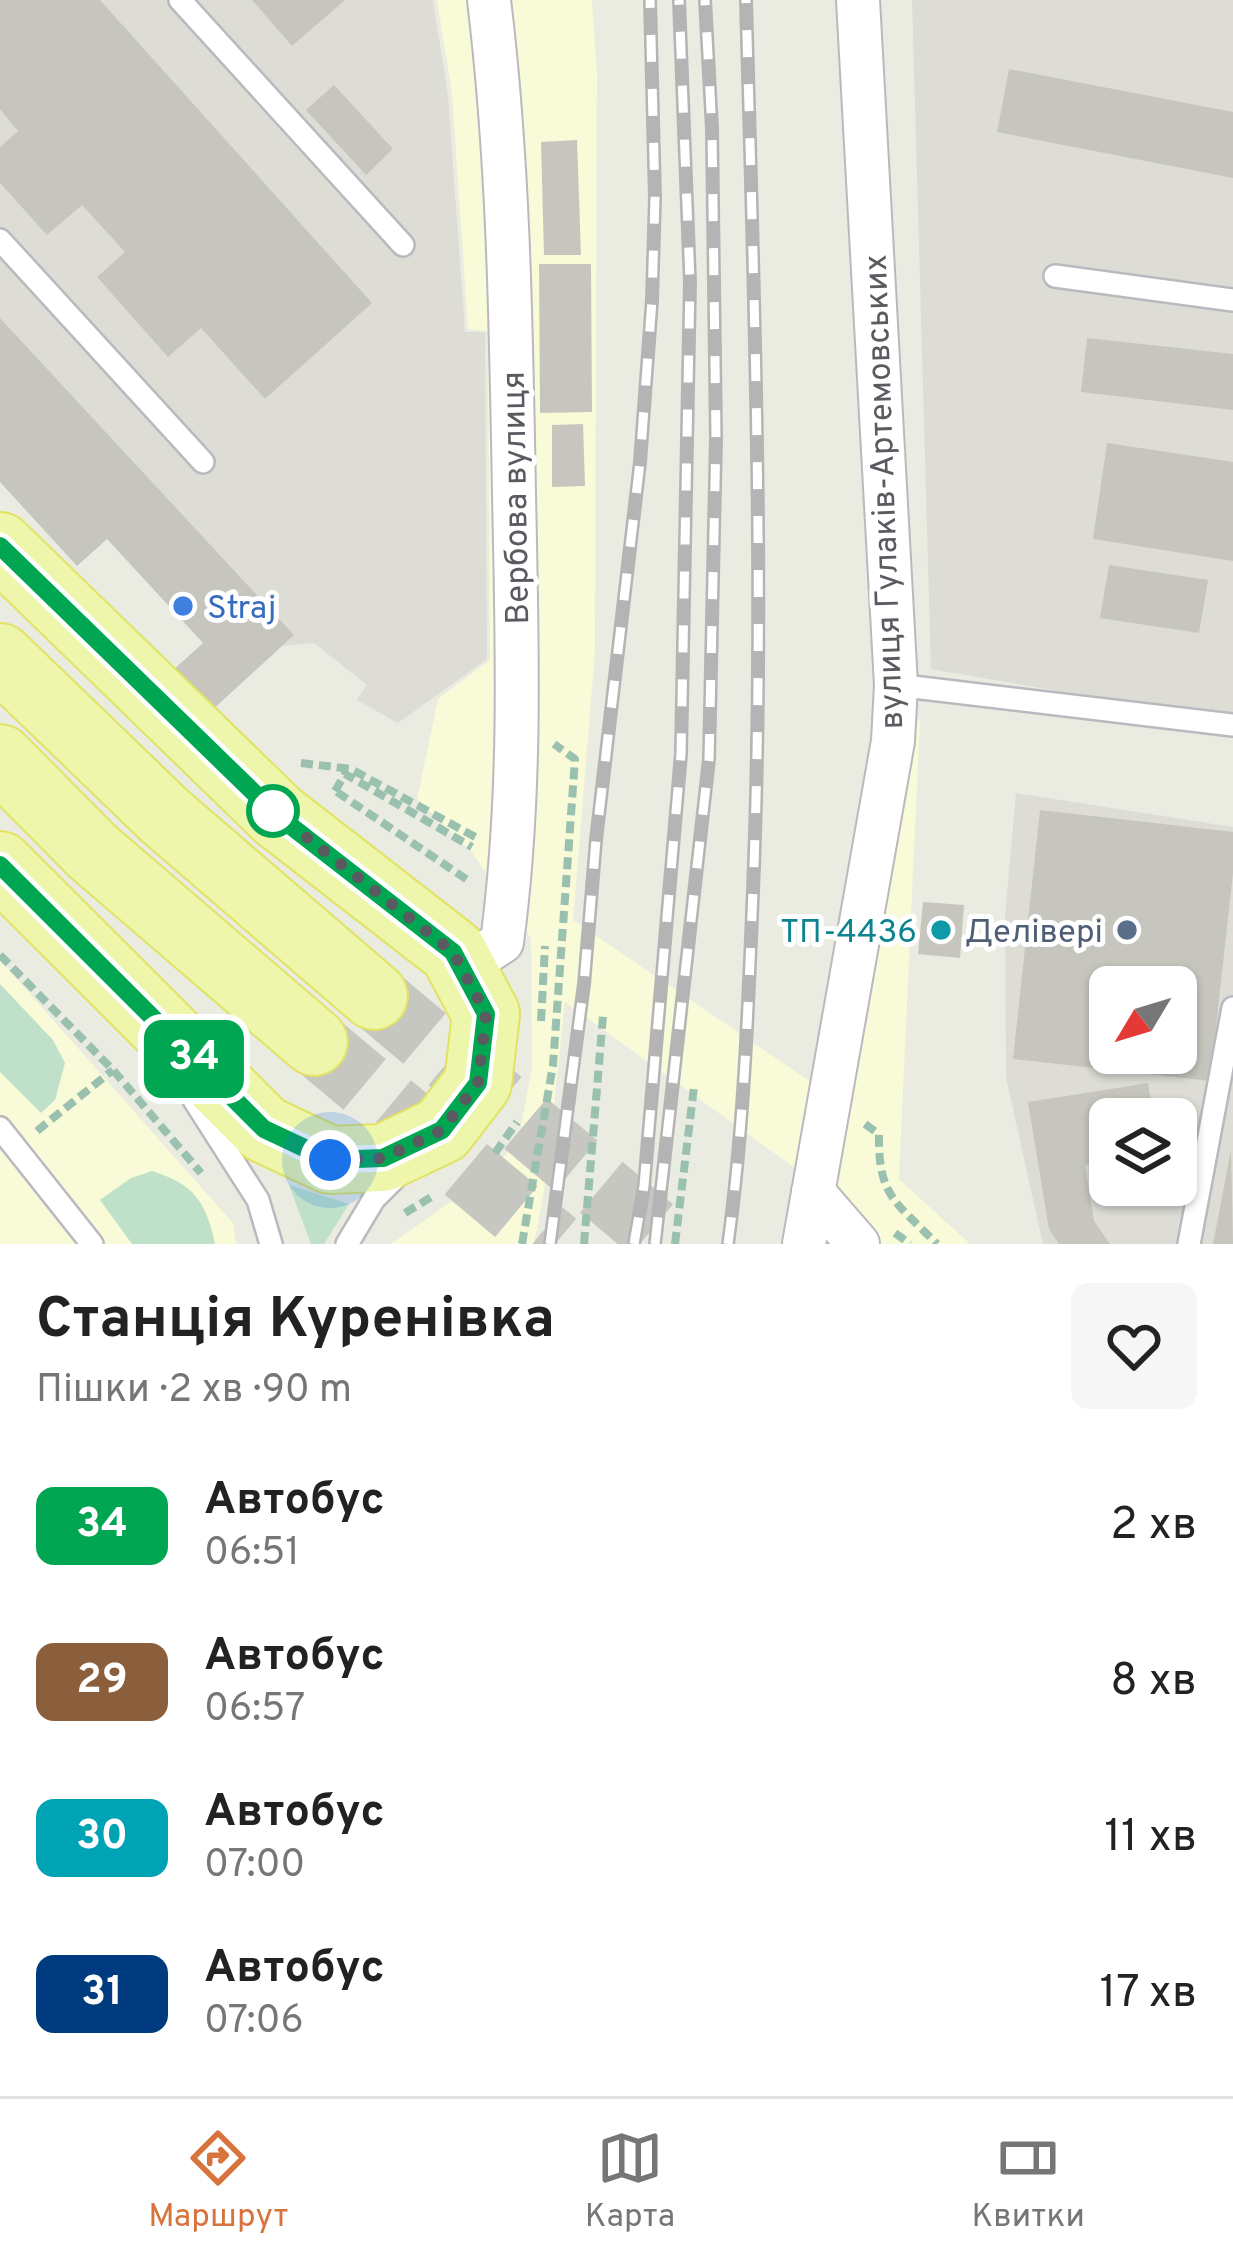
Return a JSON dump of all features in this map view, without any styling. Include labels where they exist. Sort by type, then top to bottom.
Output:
[{"type":"main road","points":[[0,546],[278,816],[453,952],[486,1014],[478,1083],[442,1130],[383,1158],[330,1160],[264,1129],[12,877]]},
{"type":"main road","points":[[0,657],[166,818],[374,996]]},
{"type":"main road","points":[[0,758],[92,850],[314,1042]]},
{"type":"street","name":"Вербова вулиця","points":[[453,952],[479,957],[502,942],[519,750],[510,268],[501,97],[489,0]]},
{"type":"street","name":"вулиця Гулаків-Артемовських","points":[[804,1244],[893,741],[896,685],[858,0]]},
{"type":"street","points":[[813,1192],[857,1244]]},
{"type":"lane","points":[[180,0],[403,245]]},
{"type":"lane","points":[[0,241],[203,462]]},
{"type":"lane","points":[[1055,276],[1233,300]]},
{"type":"lane","points":[[896,685],[1233,725]]},
{"type":"lane","points":[[12,877],[160,1057]]},
{"type":"lane","points":[[1189,1244],[1233,1008]]},
{"type":"lane","points":[[175,1076],[205,1113],[258,1200],[271,1244]]},
{"type":"lane","points":[[0,1128],[92,1244]]},
{"type":"lane","points":[[347,1244],[374,1199],[442,1130]]},
{"type":"path","points":[[522,1244],[553,1065],[575,759],[551,741]]},
{"type":"path","points":[[295,763],[351,769],[406,796],[472,838],[512,850]]},
{"type":"path","points":[[476,886],[335,790],[345,774],[468,846],[512,850]]},
{"type":"path","points":[[0,955],[113,1070],[206,1179]]},
{"type":"path","points":[[584,1244],[603,1016]]},
{"type":"path","points":[[37,1131],[113,1070]]},
{"type":"path","points":[[675,1244],[694,1087]]},
{"type":"path","points":[[859,1120],[880,1134],[884,1189],[938,1244]]},
{"type":"shaded area","points":[[0,0],[433,0],[448,96],[465,332],[485,332],[487,659],[398,723],[357,700],[367,685],[314,643],[282,646],[293,634],[0,318]]},
{"type":"shaded area","points":[[437,0],[592,0],[597,72],[595,652],[573,920],[811,1082],[878,714],[920,721],[899,1179],[970,1244],[877,1244],[824,1189],[565,1002],[546,1181],[534,1244],[391,1244],[489,1175],[519,1137],[532,1067],[531,938],[471,851],[417,799],[438,699],[490,660],[488,331],[468,329],[452,94]]},
{"type":"shaded area","points":[[912,0],[1233,0],[1233,721],[931,669]]},
{"type":"shaded area","points":[[1016,793],[1233,827],[1233,1244],[1043,1244],[1006,1077],[1005,917]]},
{"type":"shaded area","points":[[0,960],[233,1223],[236,1244],[0,1244]]},
{"type":"shaded area","points":[[0,984],[53,1040],[65,1063],[55,1100],[41,1113],[0,1072]]},
{"type":"shaded area","points":[[152,1171],[178,1182],[196,1197],[215,1244],[132,1244],[100,1200],[131,1178]]},
{"type":"shaded area","points":[[289,1185],[349,1204],[324,1244],[311,1244]]},
{"type":"building","points":[[0,0],[100,0],[372,303],[265,399],[201,328],[168,357],[97,277],[125,252],[82,205],[47,235],[0,183],[0,147],[18,131],[0,109]]},
{"type":"building","points":[[252,0],[345,0],[292,46]]},
{"type":"building","points":[[1009,69],[1233,112],[1233,178],[997,132]]},
{"type":"building","points":[[334,85],[393,149],[366,175],[306,110]]},
{"type":"building","points":[[577,140],[581,255],[544,255],[541,142]]},
{"type":"building","points":[[539,264],[591,264],[592,412],[540,413]]},
{"type":"building","points":[[0,318],[294,635],[209,713],[171,672],[203,643],[107,539],[77,566],[0,482]]},
{"type":"building","points":[[1087,338],[1233,354],[1233,410],[1081,392]]},
{"type":"building","points":[[583,424],[585,486],[552,487],[552,425]]},
{"type":"building","points":[[1107,443],[1233,462],[1233,561],[1093,539]]},
{"type":"building","points":[[1109,565],[1208,580],[1199,633],[1100,618]]},
{"type":"building","name":"Делівері","points":[[1040,810],[1233,832],[1233,873],[1210,1081],[1147,1074],[1197,1074],[1197,966],[1089,966],[1089,1067],[1013,1059]]},
{"type":"building","name":"ТП-4436","points":[[923,902],[964,905],[960,958],[918,954]]},
{"type":"building","points":[[1148,1083],[1150,1098],[1089,1098],[1089,1164],[1085,1165],[1089,1206],[1110,1244],[1059,1244],[1049,1229],[1028,1102]]},
{"type":"building","points":[[1231,1150],[1233,1244],[1213,1244]]},
{"type":"tunnel","points":[[374,996],[669,1244]]},
{"type":"tunnel","points":[[314,1042],[555,1244]]},
{"type":"railway","points":[[550,1244],[584,984],[640,462],[655,198],[650,0]]},
{"type":"railway","points":[[634,1244],[644,1186],[681,754],[690,282],[679,0]]},
{"type":"railway","points":[[655,1244],[709,759],[716,438],[712,129],[705,0]]},
{"type":"railway","points":[[728,1244],[747,1024],[758,668],[746,0]]},
{"type":"bus line","name":"34","points":[[0,546],[278,816],[453,952],[486,1014],[478,1083],[442,1130],[383,1158],[330,1160],[264,1129],[0,865]]},
{"type":"place","name":"Straj","points":[[183,606]]},
{"type":"place","name":"ТП-4436","points":[[941,930]]},
{"type":"place","name":"Делівері","points":[[1127,930]]},
{"type":"route","points":[[273,811],[453,952],[486,1014],[478,1083],[442,1130],[383,1158],[330,1160]]}]
